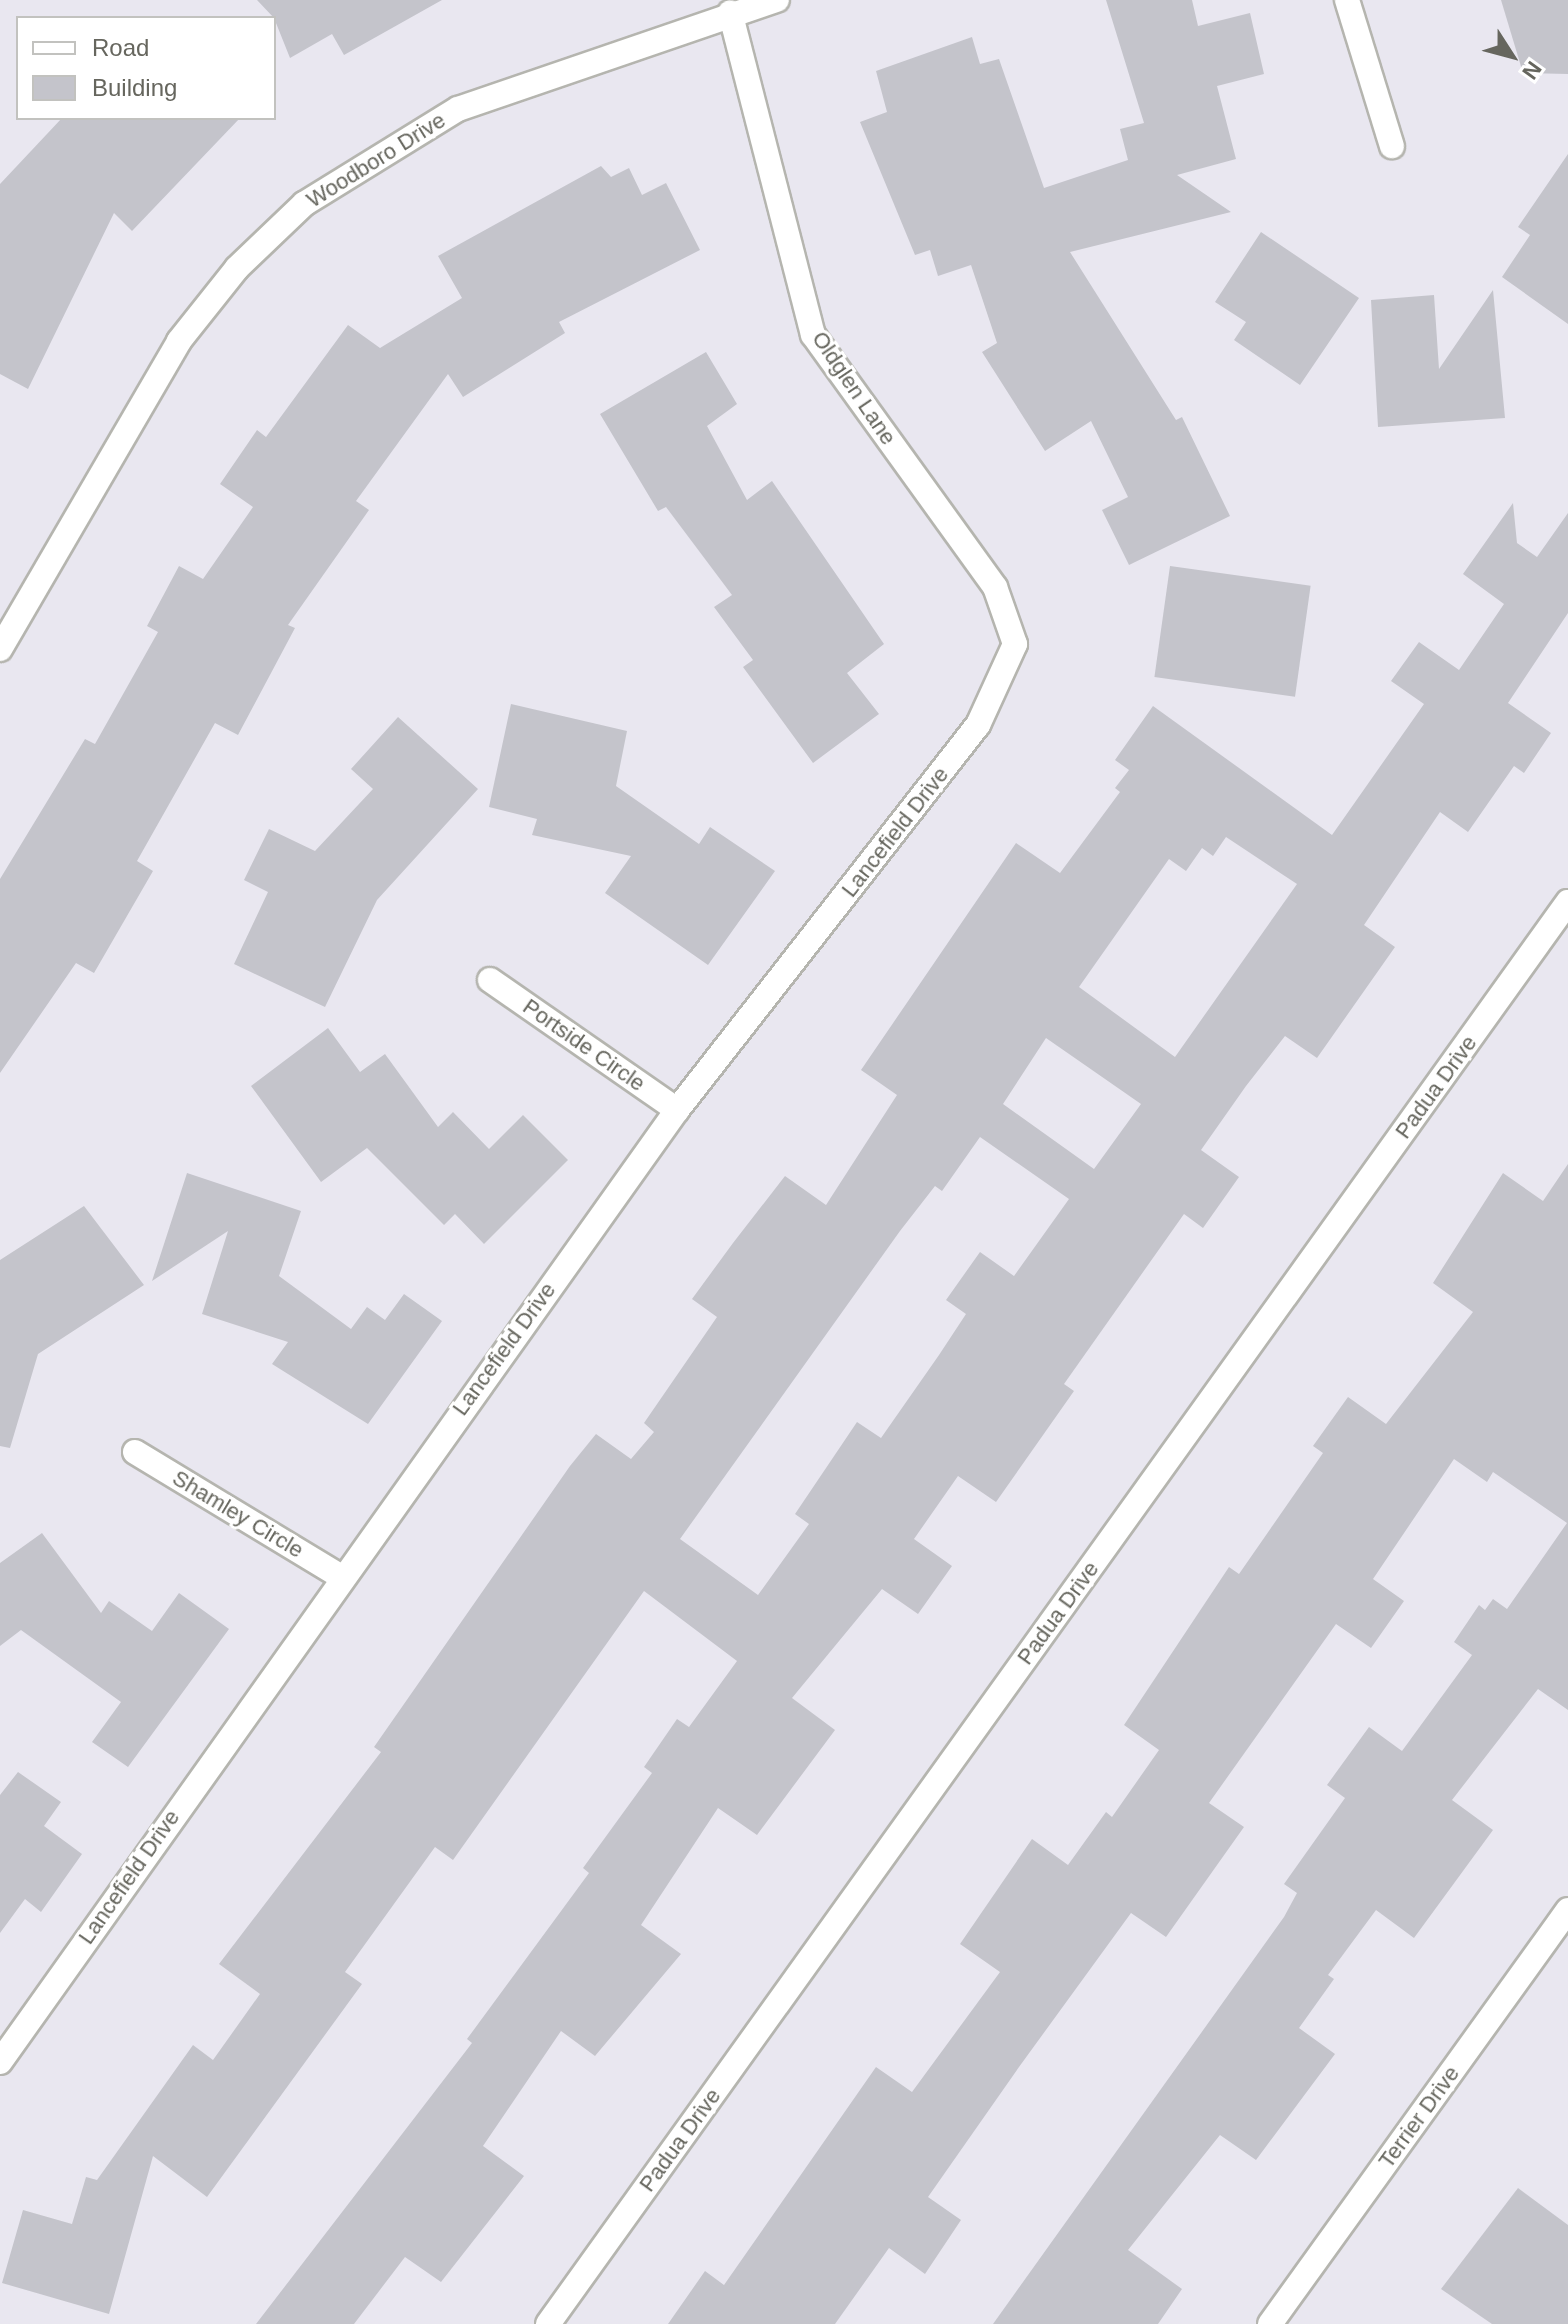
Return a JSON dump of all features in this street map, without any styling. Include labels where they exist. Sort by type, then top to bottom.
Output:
[{"type":"street","name":"Woodboro Drive","points":[[0,649],[179,341],[237,268],[304,204],[458,109],[730,12],[777,0]]},
{"type":"street","points":[[1347,0],[1392,146]]},
{"type":"street","name":"Oldglen Lane","points":[[730,12],[813,335],[995,587],[1015,644]]},
{"type":"street","name":"Lancefield Drive","points":[[0,2062],[340,1576],[677,1110],[978,725],[1015,644]]},
{"type":"street","name":"Padua Drive","points":[[548,2324],[1568,902]]},
{"type":"street","name":"Portside Circle","points":[[490,980],[677,1110]]},
{"type":"street","name":"Shamley Circle","points":[[135,1452],[340,1576]]},
{"type":"street","name":"Terrier Drive","points":[[1270,2324],[1568,1910]]},
{"type":"building","points":[[257,0],[442,0],[344,55],[332,34],[290,58],[276,16],[272,16]]},
{"type":"building","points":[[1106,0],[1192,0],[1198,26],[1250,13],[1264,74],[1217,86],[1236,159],[1177,175],[1231,212],[1070,252],[1176,420],[1182,417],[1230,516],[1129,565],[1102,510],[1128,497],[1091,421],[1045,451],[982,352],[997,343],[971,265],[938,276],[930,250],[915,255],[860,122],[887,112],[876,71],[972,37],[980,64],[999,59],[1044,188],[1128,160],[1120,129],[1144,123]]},
{"type":"building","points":[[1501,0],[1568,0],[1568,74],[1523,73]]},
{"type":"building","points":[[60,120],[238,120],[132,231],[114,213],[28,389],[0,374],[0,184]]},
{"type":"building","points":[[1568,154],[1568,324],[1502,277],[1530,235],[1518,227]]},
{"type":"building","points":[[601,166],[611,177],[629,168],[642,195],[666,183],[700,250],[559,322],[565,333],[463,397],[448,374],[356,501],[369,510],[288,625],[295,628],[238,735],[215,723],[137,861],[153,871],[94,973],[76,963],[0,1073],[0,879],[85,739],[95,744],[158,632],[147,626],[179,566],[203,579],[253,507],[220,484],[257,430],[266,437],[348,325],[380,348],[462,298],[438,256]]},
{"type":"building","points":[[1261,232],[1359,298],[1300,385],[1234,340],[1246,322],[1215,302]]},
{"type":"building","points":[[1493,290],[1505,418],[1378,427],[1371,300],[1434,295],[1439,369]]},
{"type":"building","points":[[706,352],[737,404],[707,426],[747,500],[772,481],[884,644],[847,673],[879,714],[813,763],[743,667],[753,660],[714,607],[732,595],[666,507],[658,511],[600,414]]},
{"type":"building","points":[[1513,503],[1517,543],[1537,557],[1568,513],[1568,613],[1508,703],[1551,733],[1524,773],[1514,766],[1468,832],[1440,812],[1364,925],[1395,947],[1317,1058],[1285,1036],[1246,1086],[1201,1150],[1239,1177],[1203,1228],[1184,1214],[1064,1384],[1074,1391],[996,1502],[958,1476],[914,1539],[952,1566],[918,1614],[882,1589],[792,1698],[835,1730],[757,1835],[718,1808],[641,1925],[681,1954],[595,2056],[561,2031],[483,2146],[524,2176],[441,2282],[405,2257],[354,2324],[256,2324],[472,2043],[467,2039],[589,1873],[583,1868],[652,1773],[644,1767],[677,1719],[689,1727],[737,1661],[644,1591],[453,1860],[435,1847],[345,1972],[362,1984],[207,2197],[153,2156],[109,2314],[2,2283],[23,2210],[72,2224],[86,2177],[97,2180],[193,2045],[213,2060],[260,1994],[219,1964],[381,1752],[374,1747],[570,1466],[596,1434],[631,1459],[654,1432],[644,1423],[717,1317],[692,1299],[733,1243],[785,1176],[826,1205],[897,1095],[861,1070],[1016,843],[1060,873],[1120,792],[1115,788],[1129,770],[1115,760],[1153,706],[1332,835],[1424,704],[1391,681],[1419,642],[1459,670],[1504,604],[1463,574]],"holes":[[[1226,837],[1297,884],[1175,1057],[1079,987],[1169,859],[1186,871],[1202,848],[1213,856]],[[1046,1038],[1141,1104],[1094,1169],[1003,1104]],[[980,1137],[1069,1199],[1014,1276],[980,1252],[946,1300],[966,1314],[881,1438],[857,1422],[795,1514],[809,1524],[758,1595],[680,1539],[900,1231],[935,1186],[942,1191]]]},
{"type":"building","points":[[1170,566],[1311,586],[1295,697],[1154,677]]},
{"type":"building","points":[[511,704],[627,731],[616,786],[699,844],[710,827],[775,871],[708,965],[605,893],[631,856],[532,835],[537,819],[489,807]]},
{"type":"building","points":[[398,717],[478,789],[377,900],[325,1007],[234,964],[268,892],[244,880],[269,829],[315,851],[373,789],[351,769]]},
{"type":"building","points":[[328,1028],[360,1072],[385,1054],[438,1127],[453,1112],[489,1149],[523,1115],[568,1160],[484,1244],[455,1214],[444,1225],[367,1148],[321,1182],[251,1086]]},
{"type":"building","points":[[1568,1164],[1568,1710],[1538,1689],[1452,1800],[1493,1830],[1414,1938],[1376,1910],[1328,1975],[1334,1979],[1299,2028],[1335,2054],[1256,2160],[1220,2135],[1128,2250],[1182,2289],[1158,2324],[993,2324],[1284,1917],[1297,1893],[1284,1884],[1345,1798],[1327,1785],[1369,1727],[1402,1751],[1472,1655],[1454,1642],[1479,1605],[1485,1610],[1493,1599],[1507,1609],[1567,1523],[1493,1472],[1487,1482],[1454,1459],[1373,1579],[1404,1601],[1371,1648],[1336,1624],[1209,1803],[1244,1827],[1166,1937],[1131,1913],[1019,2067],[928,2197],[961,2220],[925,2274],[889,2248],[835,2324],[668,2324],[705,2271],[724,2285],[876,2067],[912,2092],[1000,1972],[960,1944],[1032,1839],[1068,1865],[1106,1812],[1112,1817],[1159,1750],[1124,1725],[1229,1567],[1239,1574],[1323,1453],[1313,1446],[1348,1397],[1386,1424],[1473,1312],[1433,1283],[1503,1173],[1543,1201]]},
{"type":"building","points":[[187,1173],[301,1211],[279,1276],[351,1329],[367,1307],[385,1320],[404,1294],[442,1321],[368,1424],[272,1364],[288,1342],[202,1314],[228,1231],[152,1281]]},
{"type":"building","points":[[84,1206],[144,1285],[38,1354],[10,1448],[0,1446],[0,1260]]},
{"type":"building","points":[[42,1533],[101,1613],[109,1601],[152,1631],[179,1593],[229,1629],[128,1767],[92,1742],[121,1702],[21,1630],[0,1646],[0,1563]]},
{"type":"building","points":[[18,1772],[61,1802],[44,1826],[82,1854],[41,1912],[25,1899],[0,1933],[0,1795]]},
{"type":"building","points":[[1518,2188],[1568,2225],[1568,2324],[1492,2324],[1441,2289]]}]
